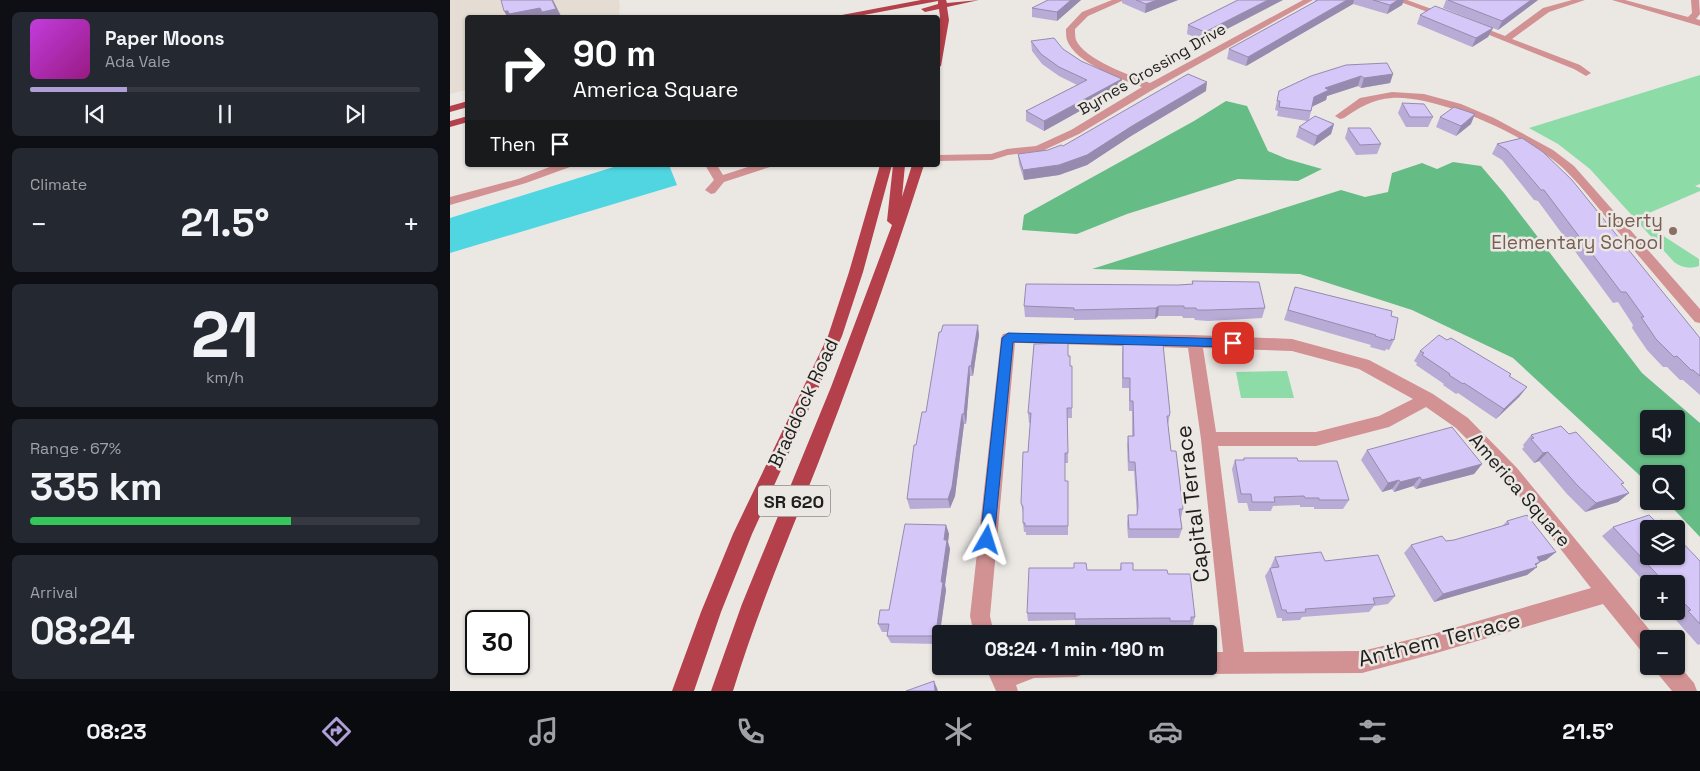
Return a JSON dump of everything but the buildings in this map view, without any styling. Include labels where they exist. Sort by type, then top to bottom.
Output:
[{"type":"main road","points":[[889,15],[940,2],[975,0]]},
{"type":"main road","points":[[940,2],[945,20],[940,51]]},
{"type":"main road","points":[[856,15],[925,7]]},
{"type":"main road","points":[[450,109],[465,105]]},
{"type":"main road","points":[[450,124],[465,120]]},
{"type":"main road","name":"Braddock Road","points":[[683,691],[765,483],[806,400],[834,337],[848,297],[885,167]]},
{"type":"main road","points":[[889,255],[899,167]]},
{"type":"main road","name":"Braddock Road","points":[[722,691],[735,649],[819,440],[889,255],[917,167]]},
{"type":"street","points":[[1120,0],[1081,17],[1073,25],[1070,32],[1071,41],[1076,50],[1086,58],[1150,87]]},
{"type":"street","name":"Byrnes Crossing Drive","points":[[940,158],[992,157],[1007,152],[1038,149],[1068,135],[1150,87],[1309,0]]},
{"type":"street","points":[[1399,0],[1424,7],[1506,39],[1577,67],[1586,73]]},
{"type":"street","points":[[1424,7],[1435,0]]},
{"type":"street","points":[[1506,39],[1546,10],[1581,0]]},
{"type":"street","points":[[1616,0],[1700,23]]},
{"type":"street","points":[[1690,20],[1696,14],[1695,0]]},
{"type":"street","points":[[1340,116],[1348,108],[1371,98],[1392,95],[1419,97],[1460,106],[1520,134],[1549,151],[1570,168],[1700,318]]},
{"type":"street","name":"Byrnes Crossing Drive","points":[[940,149],[989,149],[1007,152]]},
{"type":"street","points":[[450,201],[560,167]]},
{"type":"street","points":[[712,167],[720,180]]},
{"type":"street","points":[[711,190],[720,180],[760,167]]},
{"type":"street","name":"America Square","points":[[982,625],[980,616],[1008,338],[1194,341],[1292,345],[1364,364],[1427,399],[1462,423],[1511,474],[1640,634]]},
{"type":"street","name":"Capital Terrace","points":[[1194,341],[1209,439],[1234,662]]},
{"type":"street","points":[[1209,439],[1316,439],[1383,422],[1427,399]]},
{"type":"street","name":"Anthem Terrace","points":[[1217,663],[1362,662],[1433,644],[1607,593]]},
{"type":"street","points":[[1673,675],[1686,691]]},
{"type":"shaded area","points":[[450,0],[619,0],[619,15],[465,15],[465,90],[450,94]]},
{"type":"green space","name":"Liberty Elementary School","points":[[1700,75],[1700,184],[1695,186],[1700,188],[1700,191],[1649,213],[1648,217],[1644,218],[1665,237],[1699,259],[1699,266],[1689,268],[1674,262],[1590,169],[1558,144],[1529,128]]},
{"type":"green space","points":[[1226,101],[1247,106],[1268,151],[1287,159],[1322,169],[1298,181],[1238,179],[1127,214],[1077,234],[1022,230],[1024,215],[1194,121]]},
{"type":"green space","points":[[1453,162],[1481,166],[1504,193],[1642,373],[1685,410],[1640,410],[1640,455],[1685,455],[1685,410],[1700,423],[1700,537],[1674,510],[1685,510],[1685,465],[1640,465],[1640,476],[1513,358],[1412,310],[1300,274],[1092,269],[1341,190],[1365,197],[1388,192],[1392,173],[1422,163],[1437,169]]},
{"type":"green space","points":[[1287,371],[1294,398],[1241,398],[1236,372]]},
{"type":"water","points":[[614,167],[670,167],[677,185],[450,253],[450,218]]},
{"type":"place","name":"Liberty Elementary School","points":[[1673,231]]},
{"type":"route","points":[[987,540],[1008,338],[1233,343]]}]
